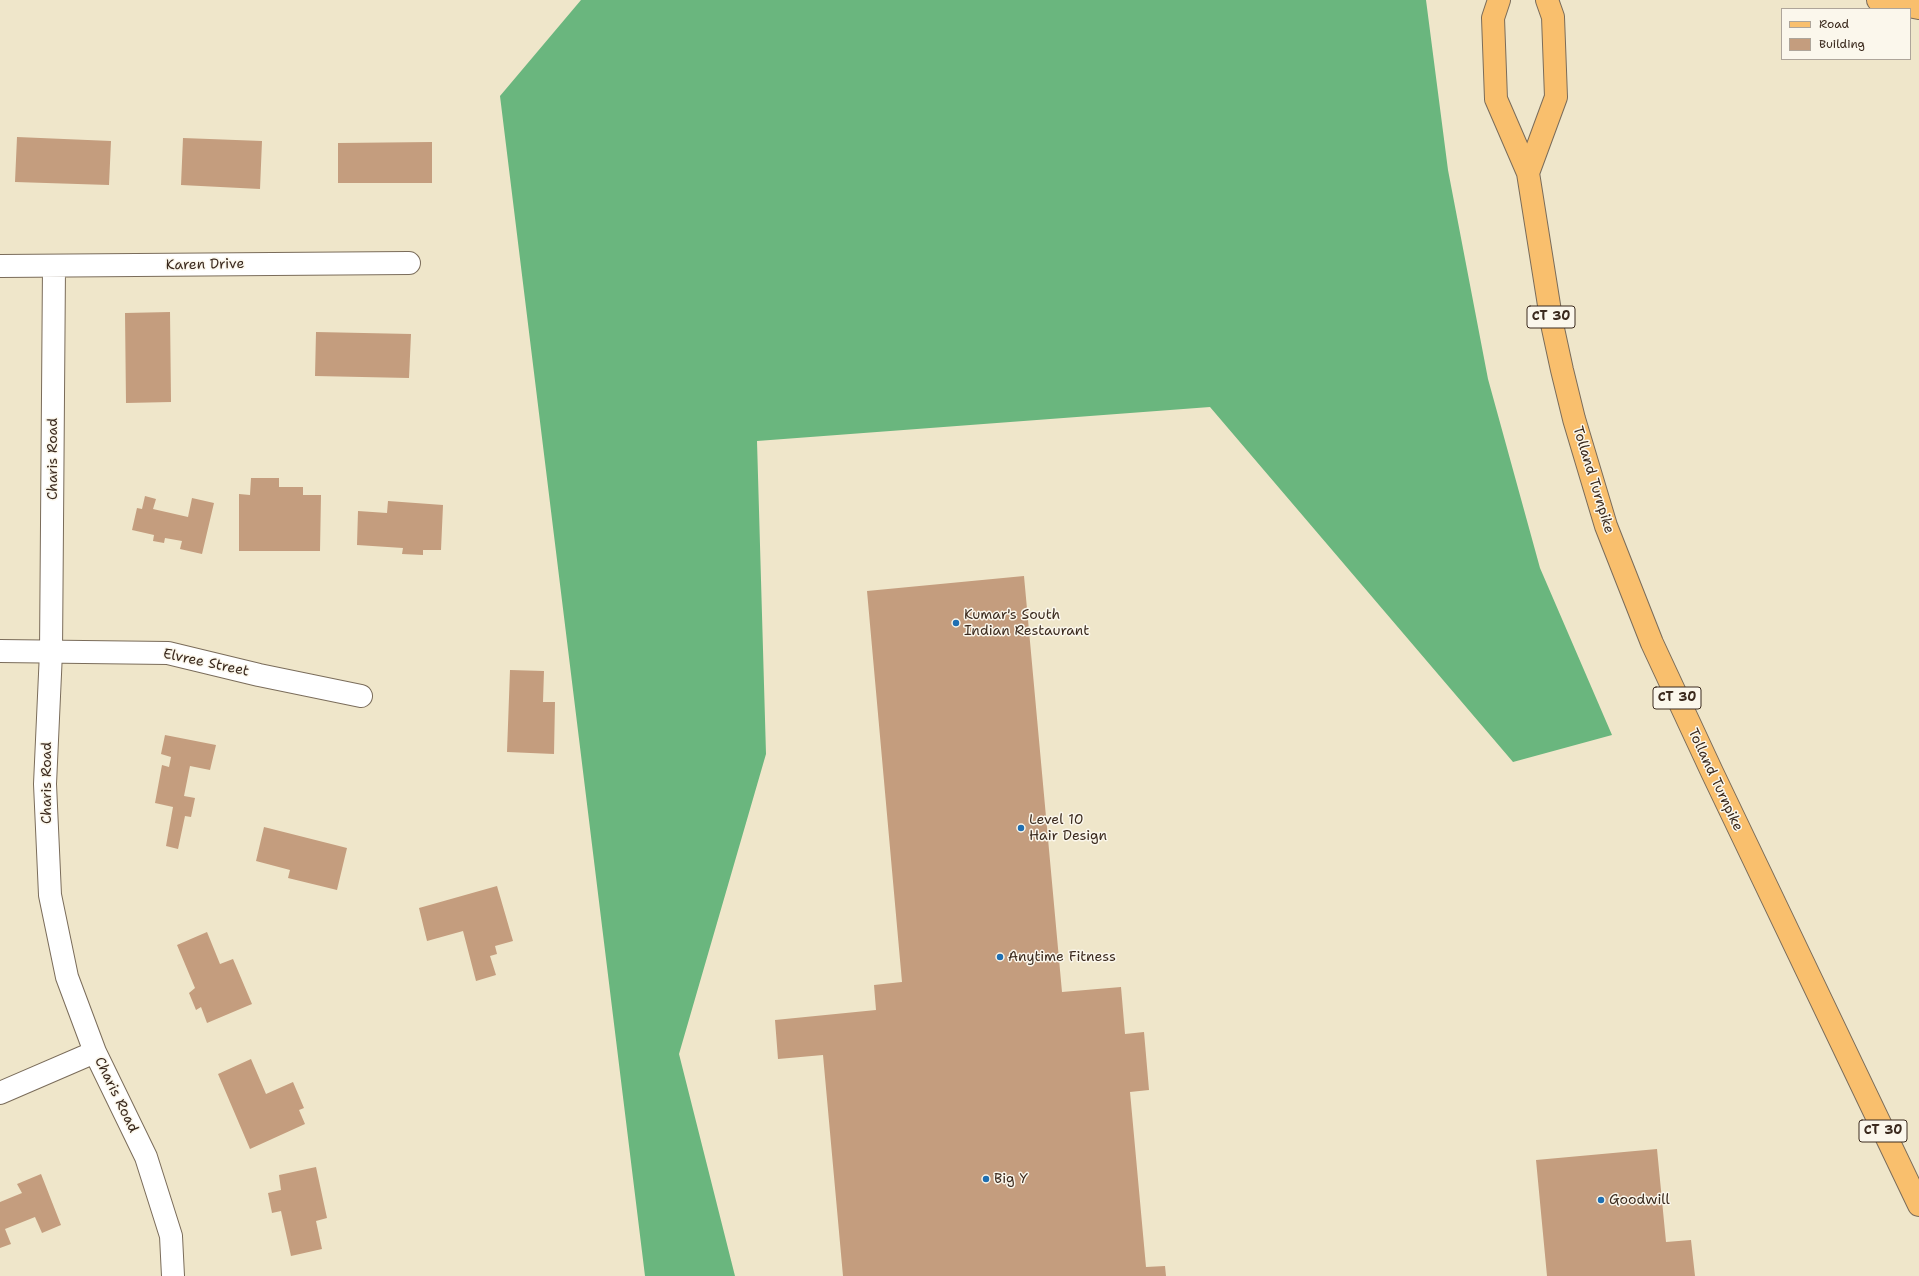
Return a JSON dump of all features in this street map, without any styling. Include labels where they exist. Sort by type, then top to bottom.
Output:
[{"type":"main road","name":"Tolland Turnpike","points":[[1498,0],[1493,18],[1496,100],[1528,173],[1552,324],[1562,370],[1574,419],[1617,556],[1652,643],[1712,772],[1919,1205]]},
{"type":"main road","name":"Tolland Turnpike","points":[[1528,173],[1556,97],[1553,17],[1547,0]]},
{"type":"main road","points":[[1878,0],[1919,8]]},
{"type":"street","name":"Karen Drive","points":[[0,266],[54,267],[409,263]]},
{"type":"street","name":"Charis Road","points":[[54,267],[51,652],[45,784],[50,895],[67,977],[95,1052],[146,1157],[172,1236],[173,1276]]},
{"type":"street","name":"Elvree Street","points":[[0,651],[168,653],[259,675],[361,696]]},
{"type":"street","points":[[0,1093],[95,1052]]},
{"type":"green space","points":[[581,0],[1426,0],[1448,170],[1488,379],[1540,568],[1612,735],[1513,762],[1210,407],[757,441],[766,754],[679,1054],[735,1276],[645,1276],[500,96]]},
{"type":"building","points":[[17,137],[111,141],[109,185],[15,182]]},
{"type":"building","points":[[183,138],[262,141],[260,189],[181,185]]},
{"type":"building","points":[[432,142],[432,183],[338,183],[338,143]]},
{"type":"building","points":[[170,312],[171,402],[126,403],[125,313]]},
{"type":"building","points":[[316,332],[411,334],[409,378],[315,376]]},
{"type":"building","points":[[251,478],[279,478],[279,487],[303,487],[303,495],[321,495],[320,551],[239,551],[239,494],[250,495]]},
{"type":"building","points":[[145,496],[156,499],[153,509],[188,517],[192,498],[214,503],[202,554],[180,549],[182,541],[165,538],[164,543],[153,541],[154,535],[132,530],[137,508],[142,509]]},
{"type":"building","points":[[388,501],[443,505],[441,550],[423,550],[423,555],[402,554],[403,548],[357,545],[358,511],[387,513]]},
{"type":"building","points":[[1024,576],[1062,992],[1121,987],[1125,1034],[1144,1032],[1149,1090],[1130,1092],[1146,1267],[1165,1266],[1166,1276],[843,1276],[823,1055],[778,1059],[775,1020],[876,1010],[874,985],[902,982],[867,591]]},
{"type":"building","points":[[510,670],[544,671],[543,702],[555,702],[554,754],[507,752]]},
{"type":"building","points":[[165,735],[216,745],[210,770],[190,766],[184,796],[195,798],[191,817],[185,816],[178,849],[166,846],[173,807],[155,803],[162,765],[169,767],[171,757],[161,754]]},
{"type":"building","points":[[264,827],[347,848],[337,890],[288,878],[290,870],[256,861]]},
{"type":"building","points":[[497,886],[513,941],[495,946],[497,954],[490,956],[496,975],[476,981],[463,931],[427,941],[419,908]]},
{"type":"building","points":[[207,932],[220,964],[233,959],[252,1004],[207,1023],[201,1007],[196,1010],[189,993],[195,988],[177,945]]},
{"type":"building","points":[[251,1059],[266,1094],[293,1082],[304,1108],[299,1110],[305,1124],[250,1149],[218,1074]]},
{"type":"building","name":"Goodwill","points":[[1657,1149],[1666,1242],[1691,1240],[1695,1276],[1547,1276],[1536,1160]]},
{"type":"building","points":[[316,1167],[327,1218],[316,1221],[322,1249],[291,1256],[281,1211],[272,1213],[268,1193],[281,1190],[279,1175]]},
{"type":"building","points":[[41,1174],[61,1225],[42,1233],[35,1217],[5,1229],[11,1244],[0,1248],[0,1202],[22,1193],[17,1184]]},
{"type":"place","name":"Kumar's South Indian Restaurant","points":[[956,623]]},
{"type":"place","name":"Level 10 Hair Design","points":[[1021,828]]},
{"type":"place","name":"Anytime Fitness","points":[[1000,957]]},
{"type":"place","name":"Big Y","points":[[986,1179]]},
{"type":"place","name":"Goodwill","points":[[1601,1200]]}]
